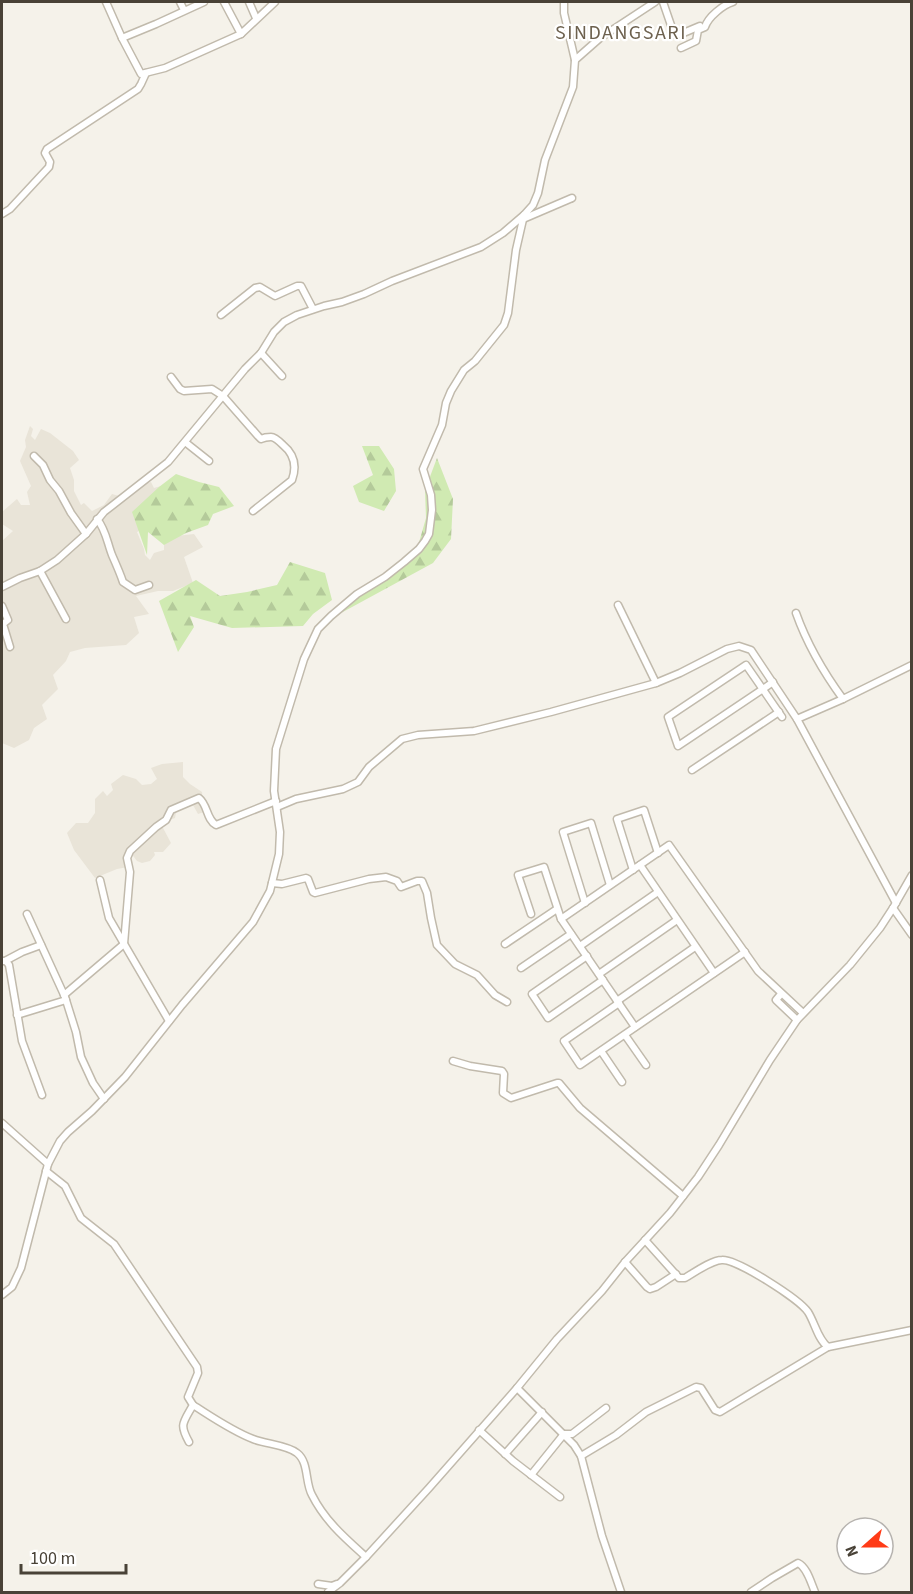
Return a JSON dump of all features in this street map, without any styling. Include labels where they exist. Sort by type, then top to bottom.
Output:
[{"type":"street","points":[[105,2],[141,74],[165,68],[241,34],[273,2]]},
{"type":"street","points":[[180,2],[184,10]]},
{"type":"street","points":[[122,38],[204,2]]},
{"type":"street","points":[[224,2],[241,34]]},
{"type":"street","points":[[249,2],[256,18]]},
{"type":"street","points":[[2,1295],[12,1287],[21,1268],[47,1168],[56,1148],[68,1132],[125,1077],[253,922],[270,891],[279,854],[280,832],[274,791],[276,749],[304,659],[318,629],[357,594],[385,577],[419,549],[429,534],[431,495],[423,470],[442,425],[451,391],[464,370],[504,325],[508,313],[516,250],[524,217],[538,193],[545,160],[573,87],[575,60],[564,13],[564,2]]},
{"type":"street","points":[[575,60],[600,38],[656,2]]},
{"type":"street","points":[[663,2],[674,34],[706,22],[733,2]]},
{"type":"street","points":[[681,48],[697,40],[698,31],[705,27],[706,22]]},
{"type":"street","points":[[2,214],[10,209],[50,167],[45,153],[47,149],[138,88],[146,73]]},
{"type":"street","points":[[2,587],[40,571],[57,560],[123,496],[168,462],[261,353],[274,332],[284,322],[312,309],[349,300],[481,247],[524,217],[572,198]]},
{"type":"street","points":[[220,315],[255,288],[260,287],[275,296],[301,286],[312,309]]},
{"type":"street","points":[[261,353],[282,376]]},
{"type":"street","points":[[171,377],[182,391],[212,389],[223,396],[261,439],[270,436],[290,451],[294,458],[292,480],[253,511]]},
{"type":"street","points":[[185,442],[209,461]]},
{"type":"street","points":[[34,456],[43,465],[50,480],[86,534]]},
{"type":"street","points":[[97,519],[106,534],[123,582],[135,590],[148,585]]},
{"type":"street","points":[[40,571],[66,619]]},
{"type":"street","points":[[618,605],[656,683]]},
{"type":"street","points":[[2,606],[8,620],[3,624],[10,647]]},
{"type":"street","points":[[796,613],[814,653],[843,699]]},
{"type":"street","points":[[17,1015],[65,998],[124,944],[130,872],[128,855],[130,850],[154,828],[164,822],[171,810],[200,798],[211,822],[216,825],[276,804],[343,789],[358,782],[369,767],[402,739],[418,735],[474,731],[656,683],[680,674],[727,649],[739,646],[751,650],[797,719],[894,906],[912,935]]},
{"type":"street","points":[[797,719],[843,699],[912,664]]},
{"type":"street","points":[[692,770],[780,715],[763,689],[746,665],[668,717],[678,746],[763,689],[773,682]]},
{"type":"street","points":[[658,853],[644,810],[617,819],[636,867],[658,892],[714,973]]},
{"type":"street","points":[[585,903],[563,832],[591,823],[610,885]]},
{"type":"street","points":[[561,919],[670,845],[758,971],[803,1013]]},
{"type":"street","points":[[531,914],[519,875],[544,867],[561,919],[635,1027]]},
{"type":"street","points":[[328,1593],[366,1557],[429,1488],[517,1388],[557,1338],[602,1291],[683,1196],[720,1144],[770,1060],[797,1020],[880,928],[912,875]]},
{"type":"street","points":[[272,883],[282,884],[306,878],[315,893],[386,877],[397,881],[400,887],[422,881],[427,892],[430,918],[438,945],[455,964],[477,975],[495,995],[507,1002]]},
{"type":"street","points":[[100,880],[109,918],[170,1022]]},
{"type":"street","points":[[580,946],[658,892]]},
{"type":"street","points":[[505,944],[557,909]]},
{"type":"street","points":[[27,914],[65,998],[76,1032],[80,1055],[93,1083],[104,1099]]},
{"type":"street","points":[[599,974],[677,920]]},
{"type":"street","points":[[521,968],[571,934]]},
{"type":"street","points":[[3,961],[41,945]]},
{"type":"street","points":[[695,947],[564,1041],[580,1065],[745,952]]},
{"type":"street","points":[[587,956],[532,994],[548,1018],[603,980]]},
{"type":"street","points":[[3,961],[9,965],[23,1048],[42,1095]]},
{"type":"street","points":[[781,994],[776,999],[797,1020]]},
{"type":"street","points":[[624,1035],[646,1065]]},
{"type":"street","points":[[601,1051],[622,1082]]},
{"type":"street","points":[[453,1061],[502,1071],[506,1096],[513,1098],[559,1083],[580,1108],[683,1196]]},
{"type":"street","points":[[2,1123],[65,1186],[81,1218],[114,1244],[195,1364],[198,1373],[188,1397],[193,1405],[241,1434],[293,1450],[298,1454],[303,1462],[311,1495],[325,1517],[338,1533],[366,1557]]},
{"type":"street","points":[[645,1240],[679,1278],[685,1278],[716,1261],[725,1260],[783,1290],[801,1304],[822,1342],[828,1347]]},
{"type":"street","points":[[625,1262],[650,1289],[676,1274]]},
{"type":"street","points":[[581,1456],[616,1435],[646,1412],[696,1388],[701,1388],[715,1410],[720,1412],[828,1347],[912,1330]]},
{"type":"street","points":[[517,1388],[564,1434],[581,1456],[602,1536],[621,1593]]},
{"type":"street","points":[[189,1442],[182,1427],[193,1405]]},
{"type":"street","points":[[564,1434],[572,1434],[606,1408]]},
{"type":"street","points":[[505,1454],[542,1412]]},
{"type":"street","points":[[479,1430],[505,1454],[560,1497]]},
{"type":"street","points":[[531,1475],[564,1434]]},
{"type":"street","points":[[751,1593],[794,1564],[799,1563],[804,1568],[815,1593]]},
{"type":"street","points":[[318,1584],[332,1586],[340,1583]]},
{"type":"shaded area","points":[[30,426],[33,429],[31,436],[35,440],[41,429],[50,433],[73,451],[79,460],[70,468],[74,480],[74,491],[81,505],[84,503],[92,511],[104,505],[112,494],[119,496],[128,489],[151,482],[154,488],[161,486],[146,527],[137,532],[145,555],[150,560],[154,553],[164,550],[168,539],[176,536],[194,534],[203,547],[184,557],[193,583],[173,591],[158,591],[136,596],[149,614],[134,617],[139,633],[126,645],[85,648],[70,652],[66,661],[53,675],[58,689],[42,705],[47,719],[34,728],[29,740],[14,748],[2,743],[2,541],[13,531],[2,524],[2,512],[17,499],[21,505],[30,505],[27,492],[31,486],[20,461],[26,447],[25,440]]},
{"type":"shaded area","points":[[183,762],[183,777],[202,792],[204,812],[198,814],[193,805],[184,804],[177,807],[175,818],[164,822],[163,828],[171,843],[163,852],[154,852],[155,855],[150,861],[142,863],[137,861],[131,853],[128,867],[95,878],[74,850],[67,833],[76,823],[88,823],[95,813],[95,799],[103,791],[107,796],[113,790],[111,784],[123,775],[136,779],[142,785],[151,784],[157,779],[151,768],[162,764]]},
{"type":"green space","points":[[362,446],[379,446],[394,469],[396,491],[384,511],[359,502],[353,486],[373,475]]},
{"type":"green space","points":[[437,458],[453,499],[451,539],[433,563],[341,613],[418,546],[426,518],[425,490]]},
{"type":"green space","points":[[176,474],[219,487],[234,506],[213,514],[208,525],[186,533],[164,545],[148,532],[147,555],[132,512]]},
{"type":"green space","points":[[290,562],[325,573],[332,600],[313,614],[303,626],[232,628],[190,616],[194,627],[178,652],[159,601],[196,580],[220,596],[277,585]]},
{"type":"district","name":"SINDANGSARI","points":[[621,33]]}]
